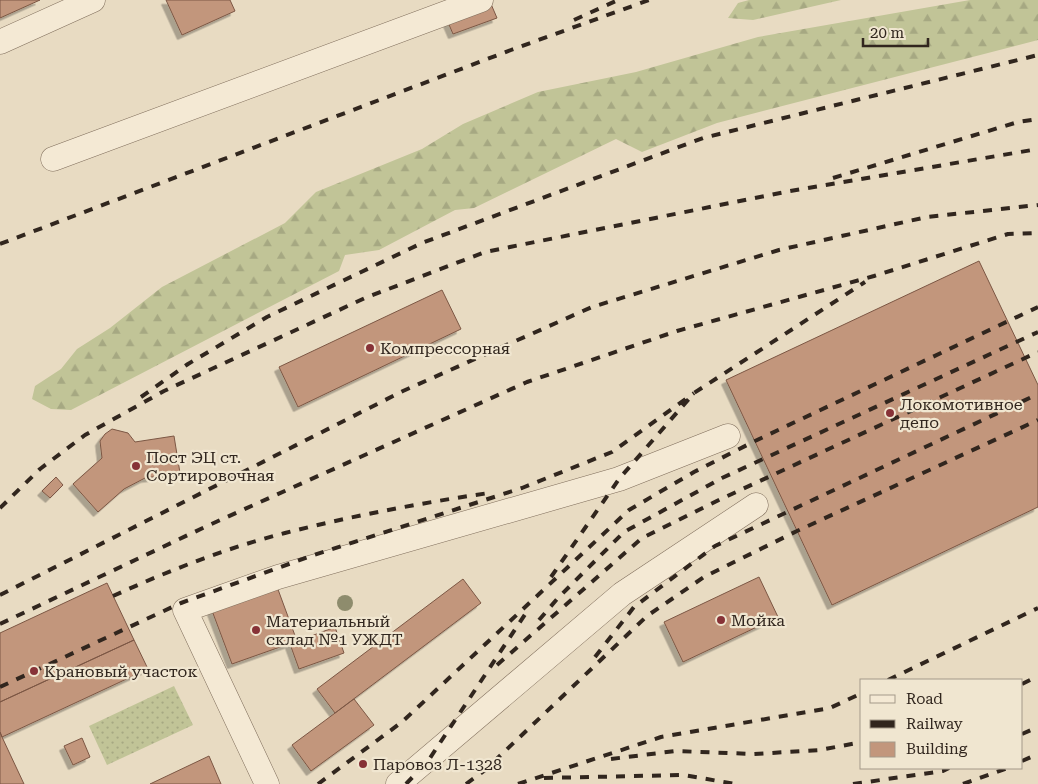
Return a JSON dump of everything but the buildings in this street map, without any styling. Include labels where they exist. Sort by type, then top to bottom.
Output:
[{"type":"lane","points":[[0,42],[93,0]]},
{"type":"lane","points":[[54,159],[481,0]]},
{"type":"lane","points":[[267,784],[185,610],[278,577],[619,479],[728,436]]},
{"type":"lane","points":[[398,784],[622,594],[756,504]]},
{"type":"green space","points":[[749,0],[841,0],[753,20],[728,18],[738,3]]},
{"type":"green space","points":[[970,0],[1038,0],[1038,40],[717,123],[642,152],[616,139],[474,208],[455,210],[379,250],[345,255],[339,271],[71,410],[51,409],[32,399],[35,386],[61,369],[77,349],[110,328],[162,287],[285,223],[316,192],[422,149],[463,124],[538,92],[636,72],[758,37]]},
{"type":"green space","points":[[174,686],[193,725],[107,765],[89,726]]},
{"type":"railway","points":[[574,20],[618,0]]},
{"type":"railway","points":[[0,244],[511,50],[649,0]]},
{"type":"railway","points":[[141,397],[188,364],[267,317],[422,243],[703,138],[1038,55]]},
{"type":"railway","points":[[833,178],[1018,122],[1038,119]]},
{"type":"railway","points":[[0,508],[40,469],[85,435],[164,391],[365,298],[485,252],[790,191],[1038,149]]},
{"type":"railway","points":[[0,595],[403,391],[592,307],[779,250],[927,217],[1038,205]]},
{"type":"railway","points":[[0,624],[207,526],[527,382],[677,331],[874,276],[1008,234],[1038,233]]},
{"type":"railway","points":[[551,577],[619,479],[694,393],[865,282]]},
{"type":"railway","points":[[318,784],[402,722],[629,510],[694,472],[755,441],[1038,307]]},
{"type":"railway","points":[[539,620],[558,598],[624,532],[722,478],[1038,332]]},
{"type":"railway","points":[[497,665],[642,538],[721,499],[1038,352]]},
{"type":"railway","points":[[0,687],[181,603],[311,556],[522,488],[612,452],[694,393]]},
{"type":"railway","points":[[595,657],[634,607],[715,546],[1038,394]]},
{"type":"railway","points":[[466,784],[484,771],[647,616],[704,577],[797,531],[1038,420]]},
{"type":"railway","points":[[113,596],[198,561],[263,539],[361,516],[489,493]]},
{"type":"railway","points":[[890,679],[1038,608]]},
{"type":"railway","points":[[406,784],[428,761],[528,610]]},
{"type":"railway","points":[[1023,684],[1038,676]]},
{"type":"railway","points":[[518,784],[661,737],[830,708],[860,694]]},
{"type":"railway","points":[[1023,734],[1038,727]]},
{"type":"railway","points":[[611,759],[675,751],[754,754],[820,750],[860,742]]},
{"type":"railway","points":[[1023,761],[1038,754]]},
{"type":"railway","points":[[853,784],[947,769]]},
{"type":"railway","points":[[963,784],[1005,769]]},
{"type":"railway","points":[[544,778],[683,775],[736,784]]},
{"type":"place","name":"Компрессорная","points":[[370,348]]},
{"type":"place","name":"Локомотивное депо","points":[[890,413]]},
{"type":"place","name":"Пост ЭЦ ст. Сортировочная","points":[[136,466]]},
{"type":"place","name":"Мойка","points":[[721,620]]},
{"type":"place","name":"Материальный склад №1 УЖДТ","points":[[256,630]]},
{"type":"place","name":"Крановый участок","points":[[34,671]]},
{"type":"place","name":"Паровоз Л-1328","points":[[363,764]]}]
